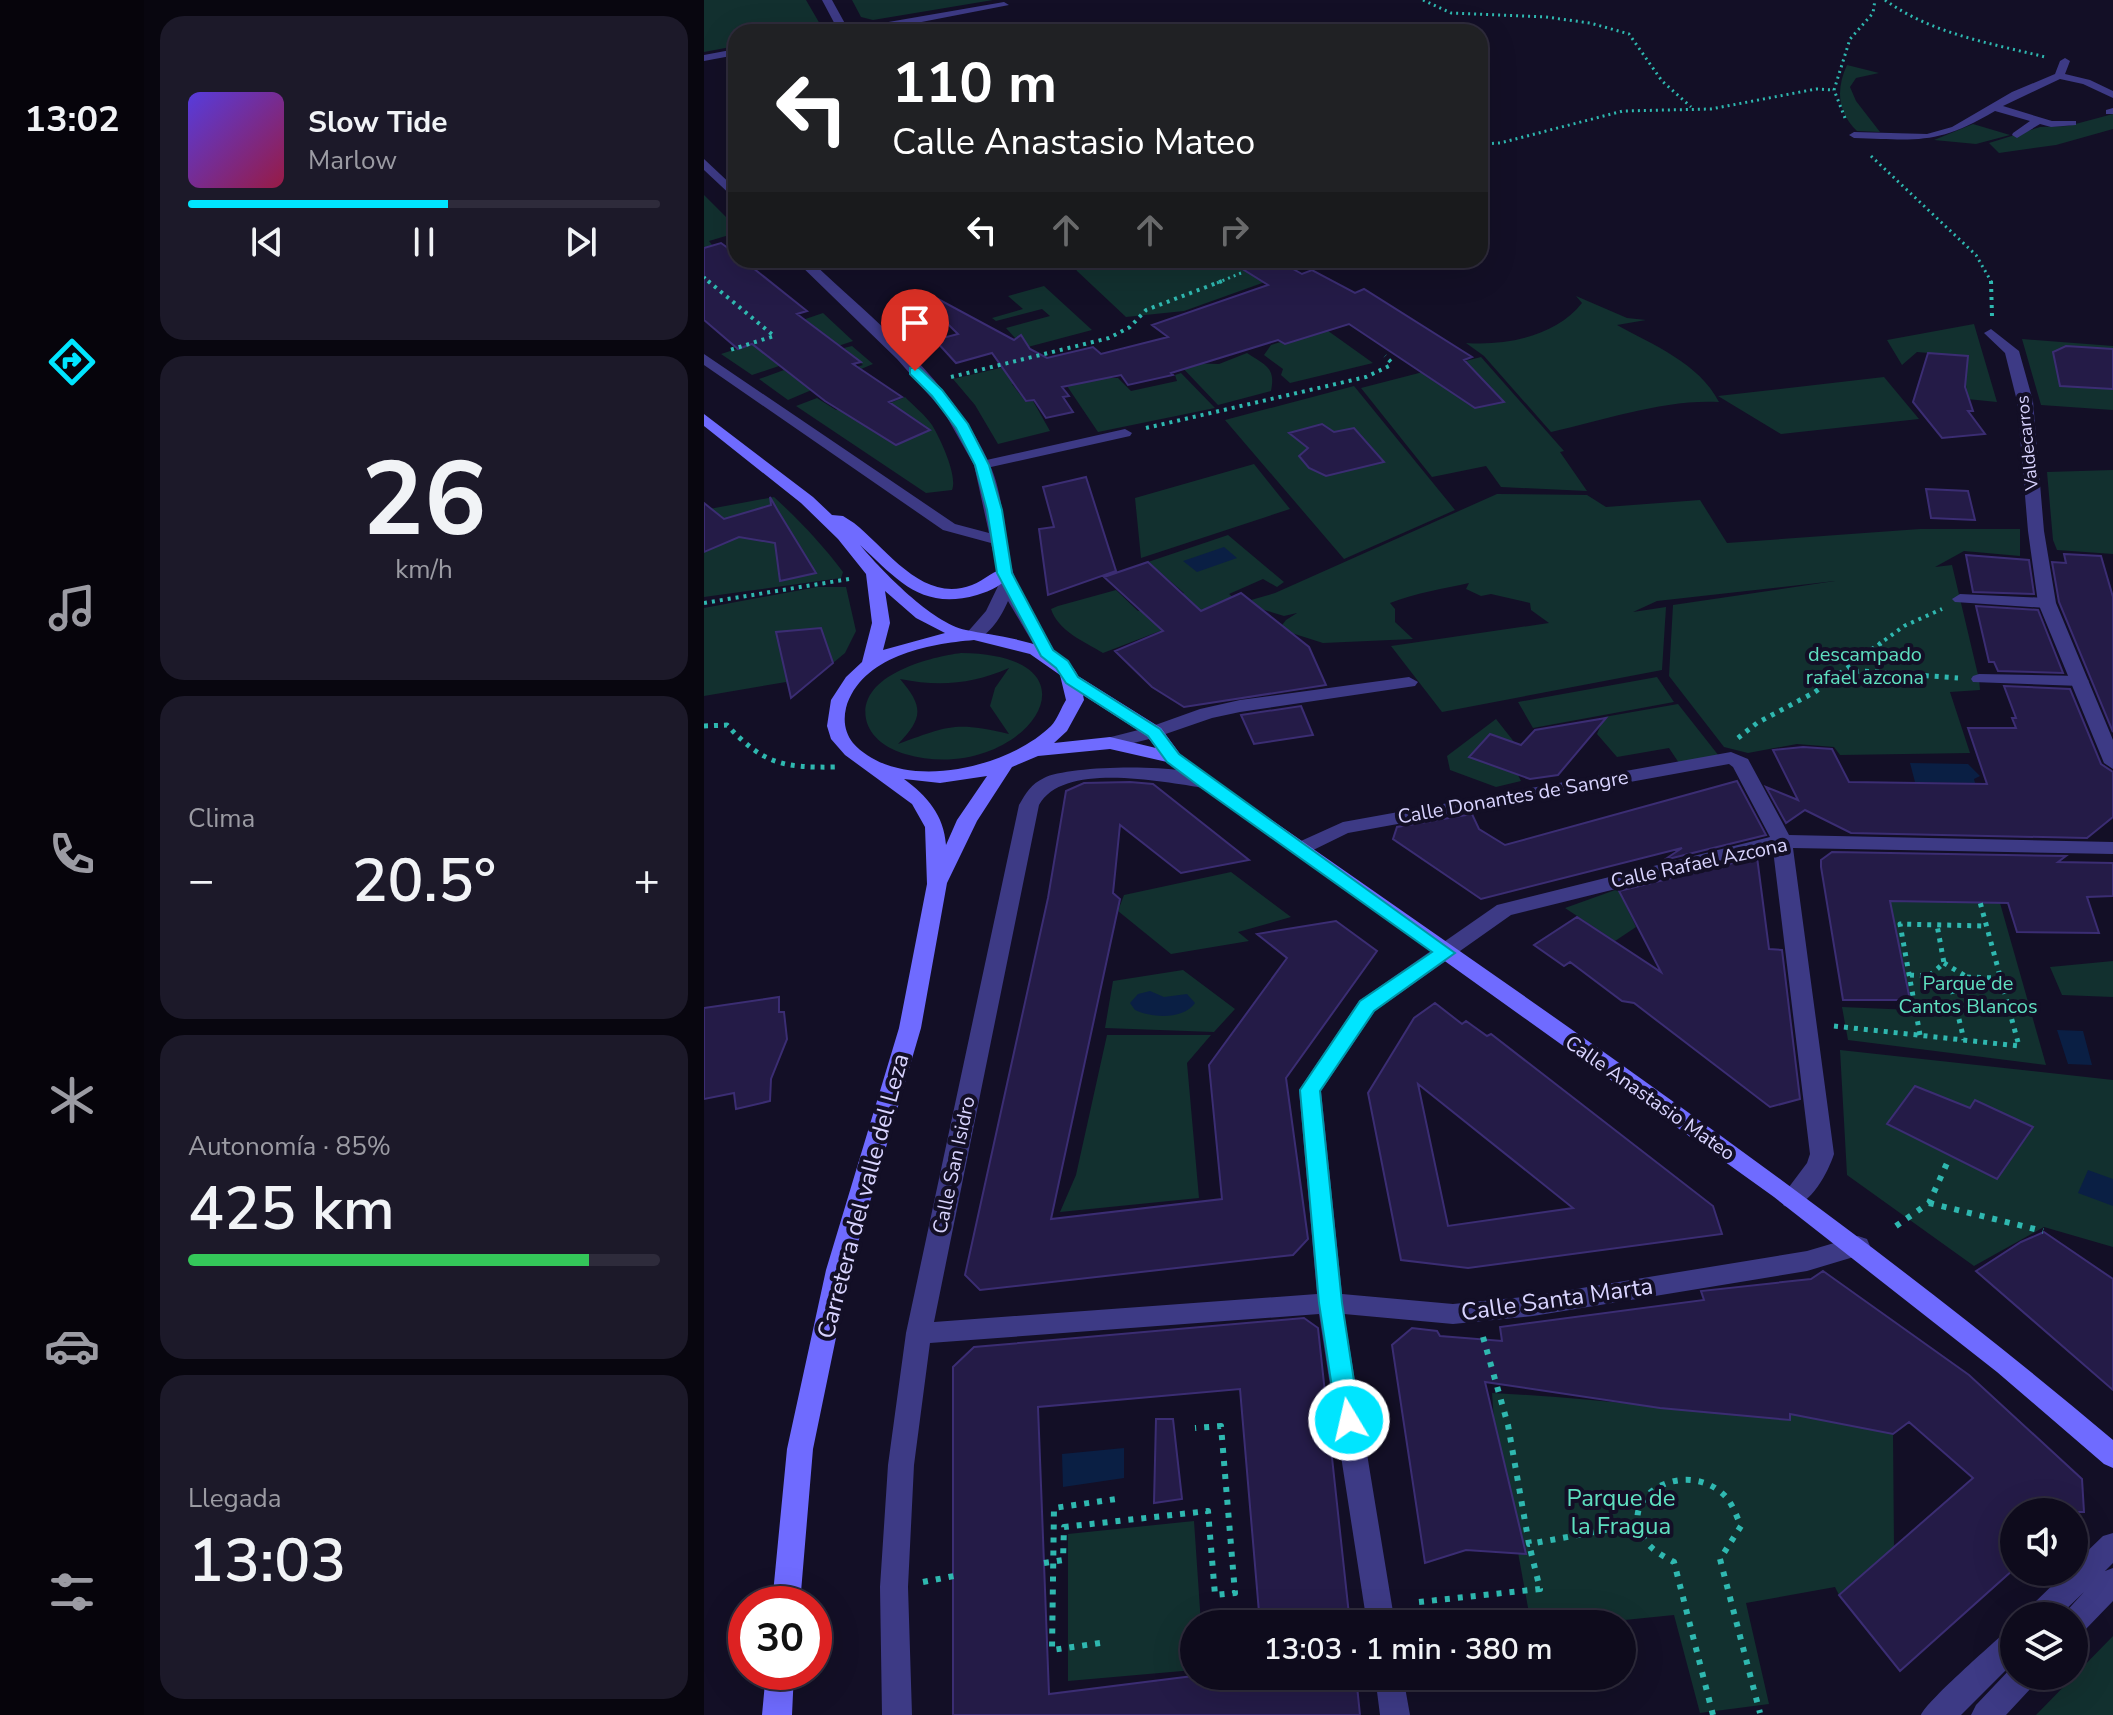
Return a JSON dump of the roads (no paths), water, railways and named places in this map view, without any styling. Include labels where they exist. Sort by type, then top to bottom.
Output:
[{"type":"main road","points":[[704,419],[807,500],[844,536],[871,570],[922,614],[969,636]]},
{"type":"main road","points":[[807,500],[858,532],[919,588],[953,594],[978,590],[1007,577]]},
{"type":"main road","points":[[870,666],[881,623],[871,570]]},
{"type":"main road","points":[[879,769],[937,778],[970,775],[1003,767],[1038,750],[1054,737],[1069,716],[1075,694],[1072,680],[1062,665],[1047,653],[1023,644],[969,636],[930,640],[897,651],[870,666],[847,686],[836,709],[837,731],[851,752],[919,800],[935,827],[937,884]]},
{"type":"main road","points":[[1072,680],[1154,732],[1173,758]]},
{"type":"main road","points":[[1038,750],[1110,743],[1173,758]]},
{"type":"main road","name":"Calle Anastasio Mateo","points":[[1173,758],[1858,1246],[1978,1339],[2113,1456]]},
{"type":"main road","points":[[937,884],[967,820],[1003,767]]},
{"type":"main road","name":"Carretera del valle del Leza","points":[[788,1586],[800,1449],[834,1285],[910,1028],[937,884]]},
{"type":"main road","points":[[777,1715],[779,1690]]},
{"type":"street","points":[[827,0],[840,24]]},
{"type":"street","points":[[896,24],[1004,5]]},
{"type":"street","points":[[704,58],[728,54]]},
{"type":"street","points":[[704,163],[728,188]]},
{"type":"street","points":[[810,268],[937,393],[963,427],[982,465],[995,510],[1007,577],[1047,653]]},
{"type":"street","name":"Valdecarros","points":[[1991,333],[2012,351],[2025,401],[2036,531],[2047,603],[2113,763]]},
{"type":"street","points":[[704,358],[949,527],[998,540]]},
{"type":"street","points":[[969,636],[994,613],[1007,577]]},
{"type":"street","points":[[1110,743],[1240,706],[1409,682]]},
{"type":"street","name":"Calle Donantes de Sangre","points":[[1299,850],[1343,828],[1731,758],[1741,763],[1782,841]]},
{"type":"street","name":"Calle San Isidro","points":[[897,1715],[894,1587],[901,1465],[919,1333],[1029,805],[1038,790],[1055,781],[1081,775],[1155,775],[1205,782]]},
{"type":"street","points":[[1782,841],[1822,1154],[1818,1167],[1792,1199]]},
{"type":"street","name":"Calle Rafael Azcona","points":[[1379,1610],[1330,1303],[1310,1090],[1367,1006],[1504,910],[1782,841],[2113,848]]},
{"type":"street","name":"Calle Santa Marta","points":[[919,1333],[1330,1303],[1453,1314],[1533,1306],[1807,1261],[1858,1246]]},
{"type":"street","points":[[2054,1602],[2113,1545]]},
{"type":"street","points":[[2088,1607],[2113,1581]]},
{"type":"street","points":[[1936,1715],[1951,1705],[2000,1656]]},
{"type":"street","points":[[1391,1690],[1395,1715]]},
{"type":"street","points":[[1986,1715],[2010,1690]]},
{"type":"lane","points":[[2059,76],[2065,61]]},
{"type":"lane","points":[[1854,135],[1927,137],[1956,129],[2059,76],[2086,82],[2113,95]]},
{"type":"lane","points":[[1995,107],[2037,121],[2072,123]]},
{"type":"lane","points":[[2017,135],[2037,121]]},
{"type":"lane","points":[[982,465],[1125,433]]},
{"type":"lane","points":[[1960,599],[2047,603]]},
{"type":"lane","points":[[1979,679],[2081,681]]},
{"type":"water","points":[[1224,547],[1237,558],[1197,572],[1183,561]]},
{"type":"water","points":[[1910,763],[1968,764],[1980,776],[1974,779],[1975,783],[1915,782]]},
{"type":"water","points":[[1150,991],[1164,997],[1187,994],[1195,1003],[1190,1009],[1167,1016],[1135,1010],[1130,1003],[1138,994]]},
{"type":"water","points":[[2057,1030],[2083,1031],[2092,1065],[2068,1064]]},
{"type":"water","points":[[2088,1170],[2113,1179],[2113,1206],[2078,1193]]},
{"type":"water","points":[[1124,1448],[1124,1478],[1063,1487],[1062,1454]]},
{"type":"park label","name":"descampado rafael azcona","points":[[1865,666]]},
{"type":"park label","name":"Parque de Cantos Blancos","points":[[1968,994]]},
{"type":"park label","name":"Parque de la Fragua","points":[[1621,1512]]}]
